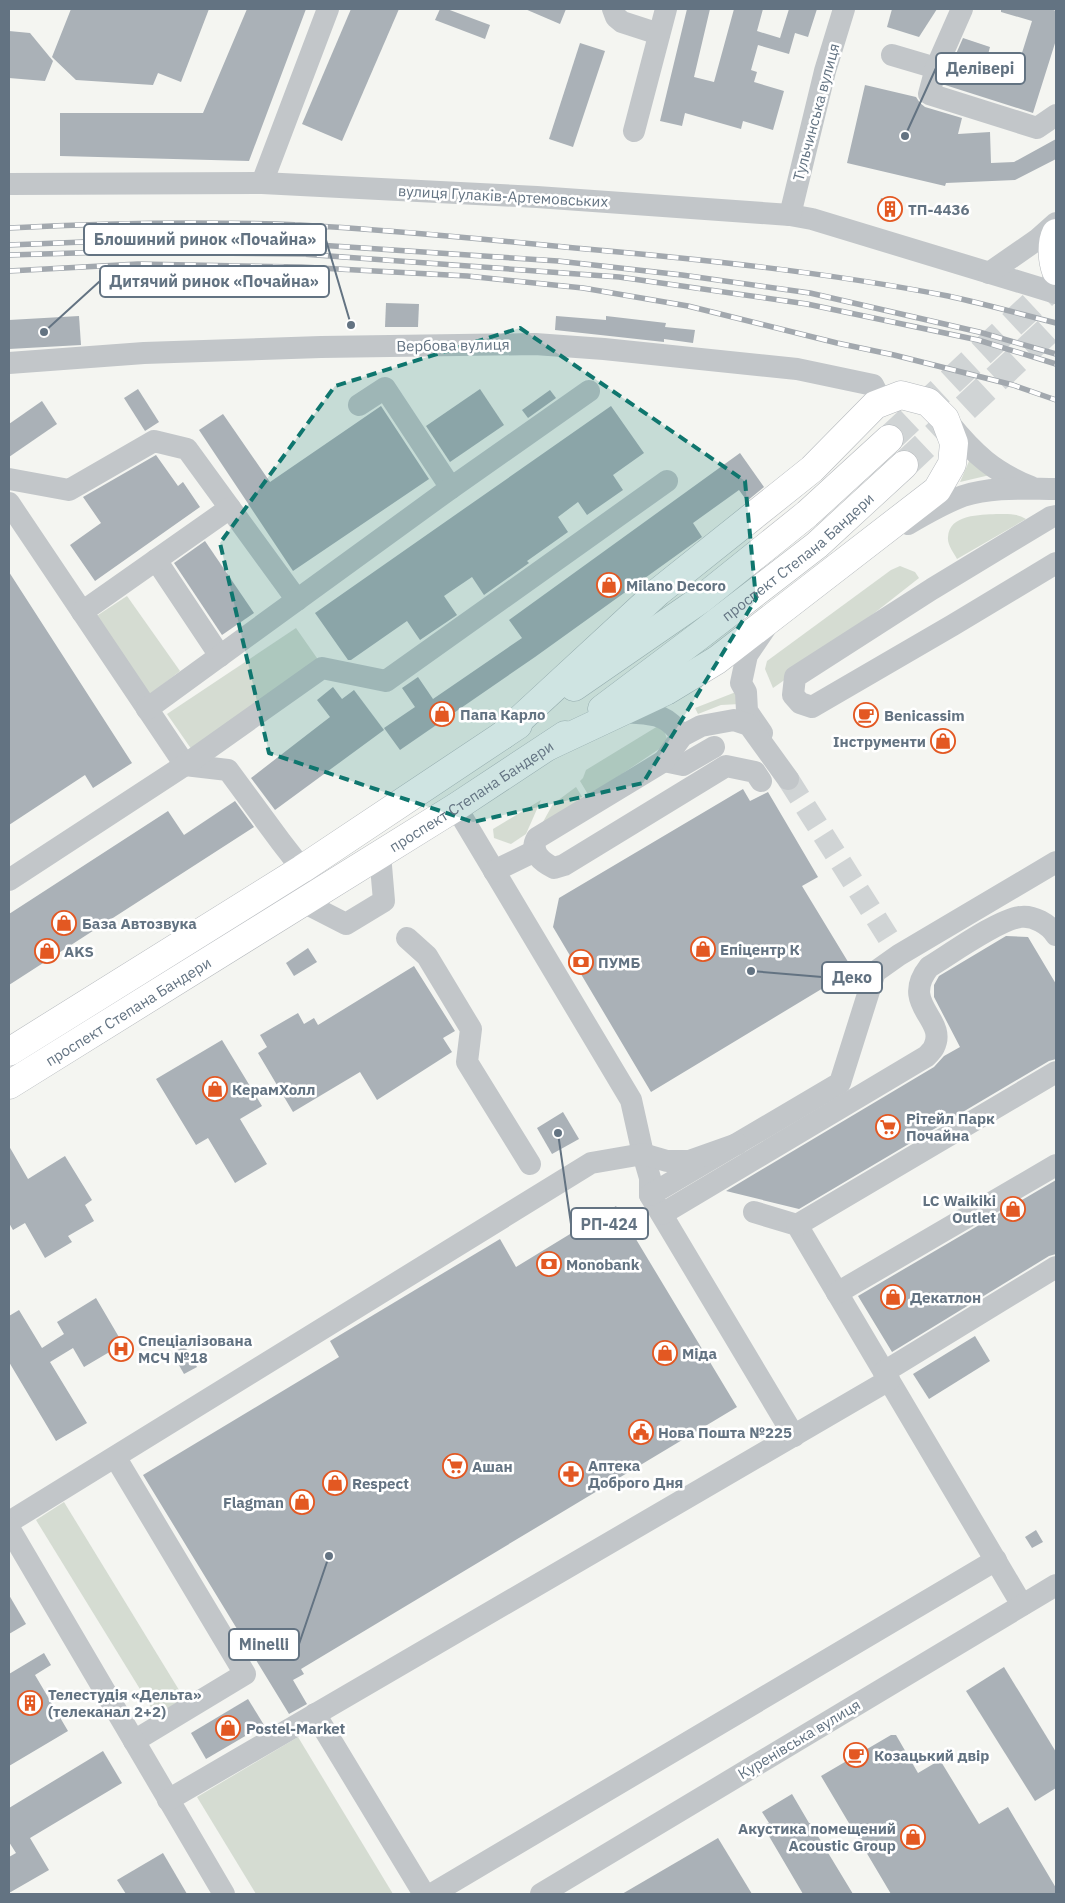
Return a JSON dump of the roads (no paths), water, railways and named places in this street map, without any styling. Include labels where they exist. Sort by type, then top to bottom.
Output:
[{"type":"main road","points":[[1056,232],[1053,263],[1056,270]]},
{"type":"main road","points":[[503,735],[658,592],[812,469],[875,405],[901,395],[928,402],[946,418],[954,443],[952,464],[936,490],[717,660],[666,691],[549,746]]},
{"type":"main road","name":"проспект Степана Бандери","points":[[9,1052],[302,868],[622,656],[700,600],[807,514],[889,439]]},
{"type":"main road","name":"проспект Степана Бандери","points":[[9,1085],[456,807],[549,746],[692,642],[817,545],[904,465]]},
{"type":"street","points":[[262,184],[328,9]]},
{"type":"street","points":[[614,9],[616,18],[622,22],[659,34]]},
{"type":"street","points":[[634,131],[666,9]]},
{"type":"street","name":"Тульчинська вулиця","points":[[790,215],[825,71],[844,9]]},
{"type":"street","points":[[962,9],[936,68],[929,94],[1037,128],[1056,115]]},
{"type":"street","points":[[892,55],[936,68]]},
{"type":"street","name":"вулиця Гулаків-Артемовських","points":[[9,184],[262,184],[537,198],[790,215],[812,219],[1056,293]]},
{"type":"street","points":[[989,273],[1038,239],[1056,223]]},
{"type":"street","name":"Вербова вулиця","points":[[9,363],[144,353],[321,347],[535,344],[604,349],[797,369],[873,385],[878,395],[875,405]]},
{"type":"street","points":[[359,405],[385,388],[451,488]]},
{"type":"street","points":[[147,709],[451,488],[589,391]]},
{"type":"street","points":[[946,418],[970,449],[1001,473],[1046,489],[1056,511]]},
{"type":"street","points":[[9,479],[69,490],[154,441],[187,449],[297,600]]},
{"type":"street","points":[[9,880],[184,765],[322,668],[386,681],[667,481]]},
{"type":"street","points":[[829,574],[927,512],[964,496],[994,491],[1046,489]]},
{"type":"street","points":[[9,503],[184,765]]},
{"type":"street","points":[[82,612],[230,508]]},
{"type":"street","points":[[1056,516],[1051,517],[940,584],[795,677],[793,695],[800,703],[812,707],[1056,563]]},
{"type":"street","points":[[156,560],[220,656]]},
{"type":"street","points":[[761,781],[755,772],[726,766],[564,865],[554,868],[541,860],[535,851],[534,843],[537,838],[664,761],[691,731],[734,720],[749,725],[788,779],[770,744],[747,711],[746,692],[741,683],[747,656],[774,616]]},
{"type":"street","points":[[624,712],[663,716],[674,724],[691,731],[714,747],[726,766]]},
{"type":"street","points":[[664,761],[683,765],[714,747]]},
{"type":"street","points":[[184,765],[228,770],[302,868]]},
{"type":"street","points":[[456,807],[632,1100],[650,1178],[650,1195],[794,1436]]},
{"type":"street","points":[[494,871],[535,851]]},
{"type":"street","points":[[303,902],[346,924],[384,901],[380,854]]},
{"type":"street","points":[[650,1195],[840,1083],[875,972],[896,950],[1056,862]]},
{"type":"street","points":[[662,1214],[927,1056],[935,1046],[937,1035],[920,1001],[918,989],[921,977],[929,967],[1004,922],[1021,916],[1040,920],[1056,935]]},
{"type":"street","points":[[407,938],[427,956],[472,1029],[467,1062],[530,1164]]},
{"type":"street","points":[[797,1225],[1056,1072]]},
{"type":"street","points":[[9,1522],[590,1163],[643,1154],[667,1161],[689,1160],[737,1144]]},
{"type":"street","points":[[837,1293],[1056,1165]]},
{"type":"street","points":[[754,1212],[797,1225],[1022,1605]]},
{"type":"street","points":[[168,1800],[794,1436],[1056,1268]]},
{"type":"street","points":[[120,1465],[245,1674],[134,1741]]},
{"type":"street","points":[[9,1528],[224,1894]]},
{"type":"street","points":[[315,1714],[435,1893],[996,1560]]},
{"type":"street","name":"Куренівська вулиця","points":[[541,1894],[1056,1585]]},
{"type":"tunnel","points":[[889,439],[1056,283]]},
{"type":"tunnel","points":[[904,465],[1056,323]]},
{"type":"tunnel","points":[[788,779],[893,945]]},
{"type":"railway","points":[[9,228],[154,223],[227,223],[334,227],[472,238],[809,273],[948,296],[1056,323]]},
{"type":"railway","points":[[9,245],[108,241],[303,244],[558,261],[682,275],[810,293],[979,332],[1056,354]]},
{"type":"railway","points":[[9,255],[109,252],[302,254],[619,277],[807,304],[978,340],[1056,364]]},
{"type":"railway","points":[[9,271],[138,264],[301,267],[467,276],[583,288],[688,306],[1013,385],[1056,400]]},
{"type":"place","name":"Делівері","points":[[905,136]]},
{"type":"place","name":"ТП-4436","points":[[890,209]]},
{"type":"place","name":"Блошиний ринок «Почайна»","points":[[351,325]]},
{"type":"place","name":"Дитячий ринок «Почайна»","points":[[44,332]]},
{"type":"place","name":"Milano Decoro","points":[[609,585]]},
{"type":"place","name":"Папа Карло","points":[[442,714]]},
{"type":"place","name":"Benicassim","points":[[866,715]]},
{"type":"place","name":"Інструменти","points":[[943,741]]},
{"type":"place","name":"База Автозвука","points":[[64,923]]},
{"type":"place","name":"Епіцентр К","points":[[703,949]]},
{"type":"place","name":"AKS","points":[[47,951]]},
{"type":"place","name":"ПУМБ","points":[[581,962]]},
{"type":"place","name":"Деко","points":[[751,971]]},
{"type":"place","name":"КерамХолл","points":[[215,1089]]},
{"type":"place","name":"Рітейл Парк Почайна","points":[[888,1127]]},
{"type":"place","name":"РП-424","points":[[558,1133]]},
{"type":"place","name":"LC Waikiki Outlet","points":[[1013,1209]]},
{"type":"place","name":"Monobank","points":[[549,1264]]},
{"type":"place","name":"Декатлон","points":[[893,1297]]},
{"type":"place","name":"Спеціалізована МСЧ №18","points":[[121,1349]]},
{"type":"place","name":"Міда","points":[[665,1353]]},
{"type":"place","name":"Нова Пошта №225","points":[[641,1432]]},
{"type":"place","name":"Ашан","points":[[455,1466]]},
{"type":"place","name":"Аптека Доброго Дня","points":[[571,1474]]},
{"type":"place","name":"Respect","points":[[335,1483]]},
{"type":"place","name":"Flagman","points":[[302,1502]]},
{"type":"place","name":"Minelli","points":[[329,1556]]},
{"type":"place","name":"Телестудія «Дельта» (телеканал 2+2)","points":[[30,1703]]},
{"type":"place","name":"Postel-Market","points":[[228,1728]]},
{"type":"place","name":"Козацький двір","points":[[856,1755]]},
{"type":"place","name":"Акустика помещений Acoustic Group","points":[[913,1837]]}]
